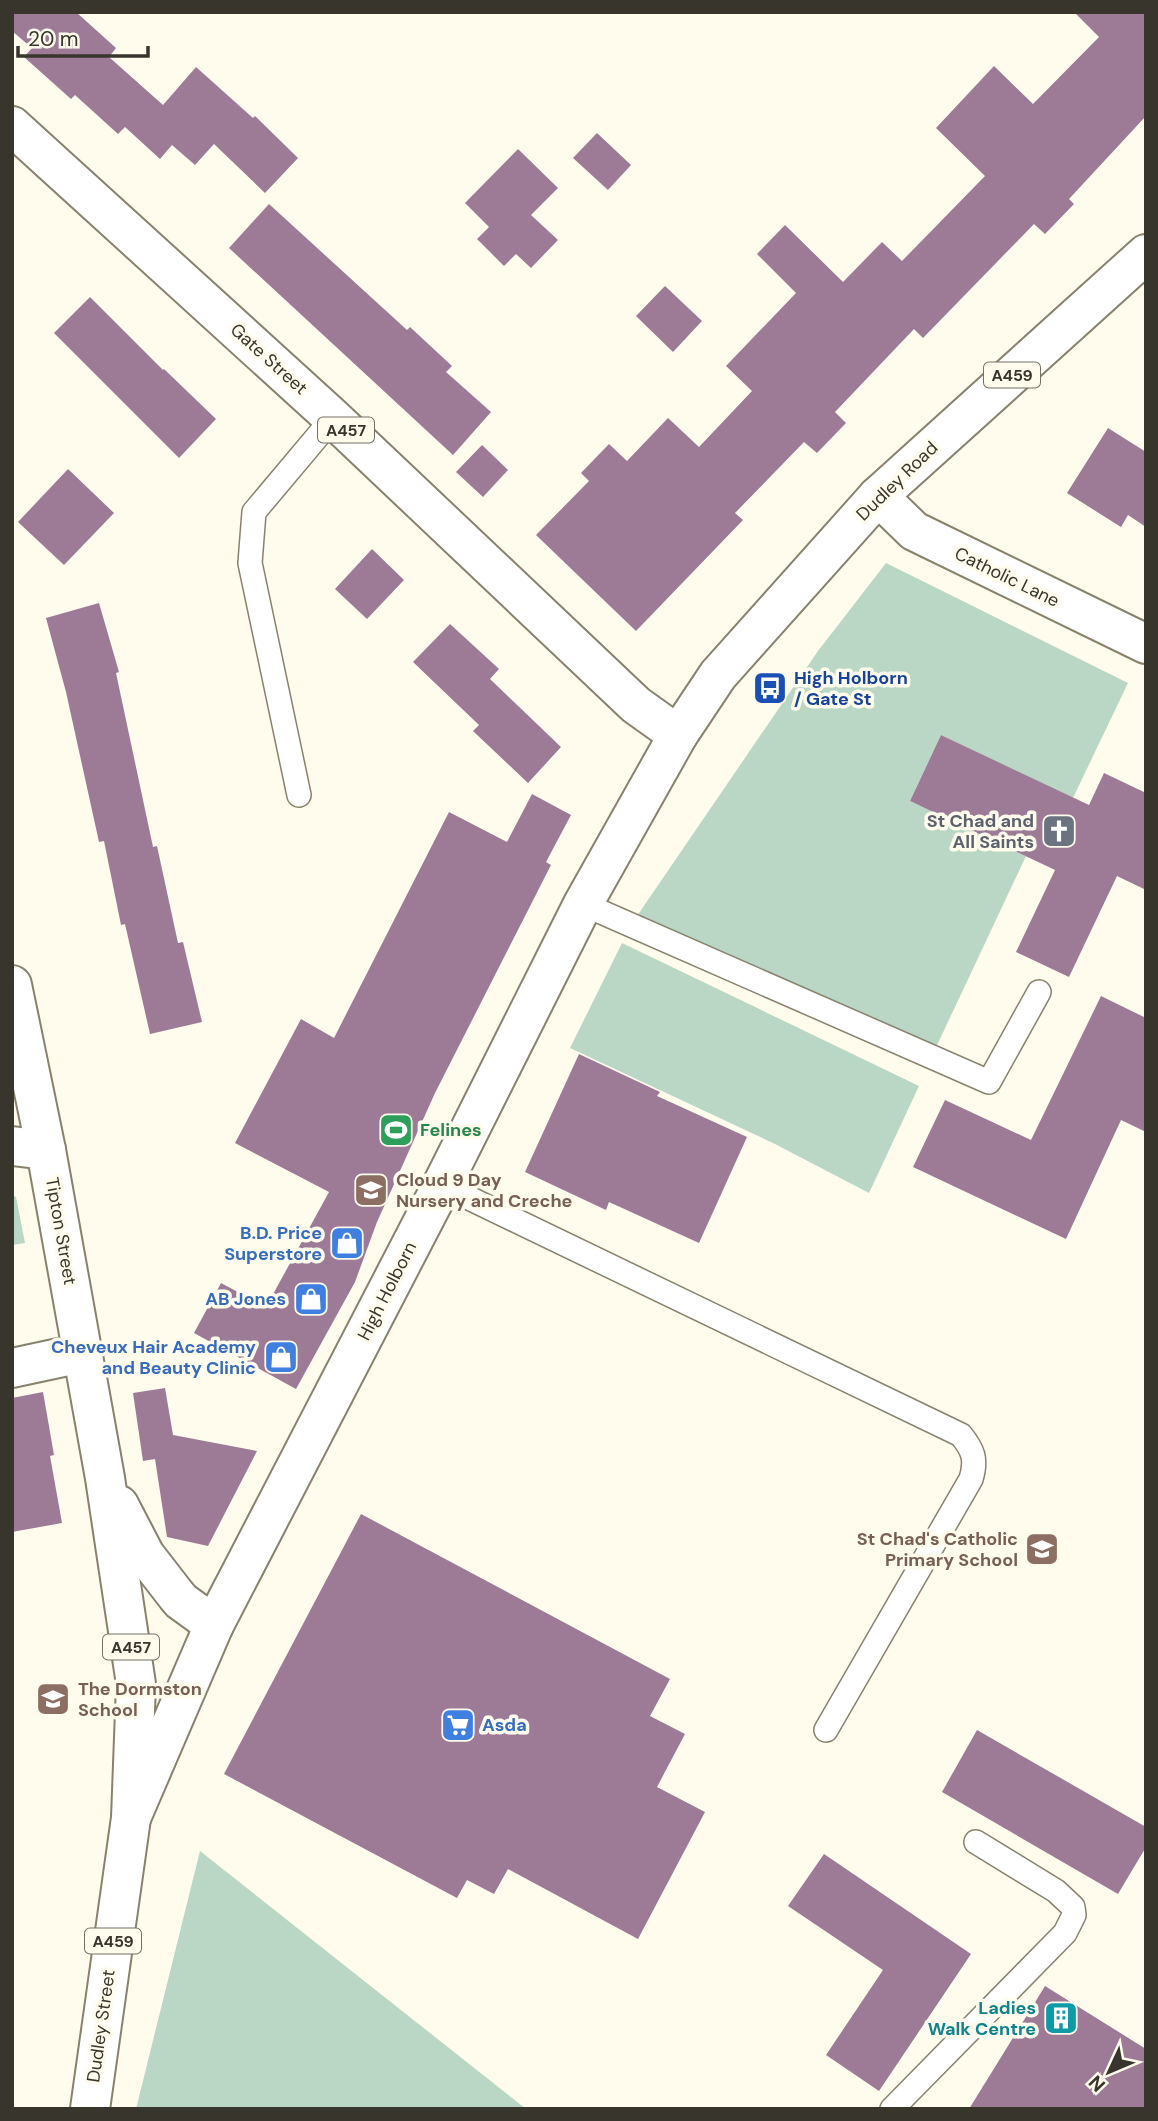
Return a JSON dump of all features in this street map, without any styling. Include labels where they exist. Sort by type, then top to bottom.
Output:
[{"type":"main road","name":"Gate Street","points":[[12,127],[333,418],[636,705],[678,735]]},
{"type":"main road","name":"Dudley Road","points":[[678,735],[718,675],[878,496],[1146,254]]},
{"type":"main road","name":"Catholic Lane","points":[[878,496],[914,531],[1146,644]]},
{"type":"main road","name":"High Holborn","points":[[131,1818],[214,1625],[442,1185],[583,904],[678,735]]},
{"type":"main road","name":"Tipton Street","points":[[12,985],[29,1148],[82,1353],[105,1478],[136,1684],[131,1818]]},
{"type":"main road","points":[[12,1368],[82,1353]]},
{"type":"main road","name":"Tipton Street","points":[[105,1478],[145,1555],[181,1601],[214,1625]]},
{"type":"main road","name":"Dudley Street","points":[[90,2109],[131,1818]]},
{"type":"lane","points":[[299,795],[250,563],[254,512],[333,418]]},
{"type":"lane","points":[[583,904],[989,1082],[1039,992]]},
{"type":"lane","points":[[442,1185],[961,1434],[973,1451],[975,1466],[971,1479],[826,1730]]},
{"type":"lane","points":[[892,2109],[1065,1933],[1074,1915],[1073,1908],[1056,1891],[976,1842]]},
{"type":"green space","points":[[886,563],[1128,683],[1073,798],[941,735],[910,801],[1026,856],[931,1058],[637,916],[818,651]]},
{"type":"green space","points":[[622,943],[919,1086],[869,1193],[775,1144],[570,1048]]},
{"type":"green space","points":[[12,1195],[16,1197],[25,1243],[12,1245]]},
{"type":"green space","points":[[200,1851],[526,2109],[136,2109]]},
{"type":"building","points":[[12,12],[76,12],[116,48],[109,57],[163,105],[196,67],[253,118],[255,116],[298,158],[265,193],[214,144],[195,165],[172,145],[160,159],[125,127],[118,134],[75,95],[71,99],[24,57],[32,48],[12,31]]},
{"type":"building","points":[[1074,12],[1146,12],[1146,116],[1069,199],[1074,204],[1045,234],[1034,224],[923,338],[914,329],[835,412],[846,423],[817,453],[804,442],[735,513],[743,520],[636,631],[536,535],[589,481],[581,473],[609,444],[627,461],[668,418],[699,447],[752,391],[726,366],[796,293],[757,254],[785,225],[843,282],[882,242],[902,261],[985,176],[936,128],[994,66],[1033,104],[1099,37]]},
{"type":"building","points":[[597,133],[631,165],[608,190],[573,158]]},
{"type":"building","points":[[518,149],[558,188],[531,215],[558,240],[531,268],[516,254],[504,266],[477,239],[489,227],[465,203]]},
{"type":"building","points":[[269,204],[407,330],[410,327],[452,366],[446,372],[491,412],[453,455],[229,248]]},
{"type":"building","points":[[665,286],[702,321],[673,352],[636,316]]},
{"type":"building","points":[[90,297],[216,419],[179,458],[54,333]]},
{"type":"building","points":[[1108,428],[1146,452],[1146,527],[1128,515],[1121,527],[1067,493]]},
{"type":"building","points":[[482,445],[508,470],[483,497],[456,472]]},
{"type":"building","points":[[68,469],[114,513],[64,565],[18,522]]},
{"type":"building","points":[[372,549],[404,580],[367,619],[335,589]]},
{"type":"building","points":[[99,603],[119,672],[116,673],[153,847],[157,846],[178,943],[183,942],[202,1022],[150,1034],[125,924],[121,925],[104,841],[99,842],[66,692],[46,618]]},
{"type":"building","points":[[450,624],[499,669],[490,679],[561,747],[528,783],[473,731],[479,725],[413,662]]},
{"type":"building","name":"St Chad and All Saints","points":[[941,735],[1089,805],[1104,773],[1146,793],[1146,890],[1117,876],[1069,977],[1016,952],[1055,870],[910,801]]},
{"type":"building","points":[[532,794],[571,815],[546,862],[551,865],[435,1093],[377,1222],[355,1282],[296,1389],[194,1333],[221,1283],[266,1307],[329,1192],[235,1143],[301,1019],[334,1038],[449,812],[507,842]]},
{"type":"building","points":[[1101,996],[1146,1018],[1146,1132],[1121,1120],[1066,1239],[913,1167],[945,1100],[1031,1140]]},
{"type":"building","points":[[579,1054],[660,1092],[657,1096],[747,1137],[699,1243],[609,1202],[606,1210],[525,1172]]},
{"type":"building","points":[[165,1388],[173,1435],[257,1451],[208,1546],[167,1537],[155,1459],[143,1461],[133,1393]]},
{"type":"building","points":[[43,1392],[54,1455],[50,1456],[62,1523],[12,1532],[12,1398]]},
{"type":"building","name":"Asda","points":[[361,1514],[670,1679],[650,1716],[685,1734],[657,1787],[705,1812],[638,1939],[508,1869],[494,1894],[467,1880],[457,1898],[224,1774]]},
{"type":"building","points":[[977,1730],[1146,1827],[1146,1847],[1118,1894],[942,1792]]},
{"type":"building","points":[[824,1854],[971,1954],[879,2091],[826,2055],[883,1970],[788,1906]]},
{"type":"building","name":"Ladies Walk Centre","points":[[1045,1986],[1146,2049],[1146,2109],[969,2109]]},
{"type":"place","name":"High Holborn / Gate St","points":[[770,688]]},
{"type":"place","name":"St Chad and All Saints","points":[[1059,831]]},
{"type":"place","name":"Felines","points":[[396,1130]]},
{"type":"place","name":"Cloud 9 Day Nursery and Creche","points":[[371,1190]]},
{"type":"place","name":"B.D. Price Superstore","points":[[347,1243]]},
{"type":"place","name":"AB Jones","points":[[311,1299]]},
{"type":"place","name":"Cheveux Hair Academy and Beauty Clinic","points":[[281,1357]]},
{"type":"place","name":"St Chad's Catholic Primary School","points":[[1042,1549]]},
{"type":"place","name":"The Dormston School","points":[[53,1699]]},
{"type":"place","name":"Asda","points":[[458,1725]]},
{"type":"place","name":"Ladies Walk Centre","points":[[1061,2018]]}]
